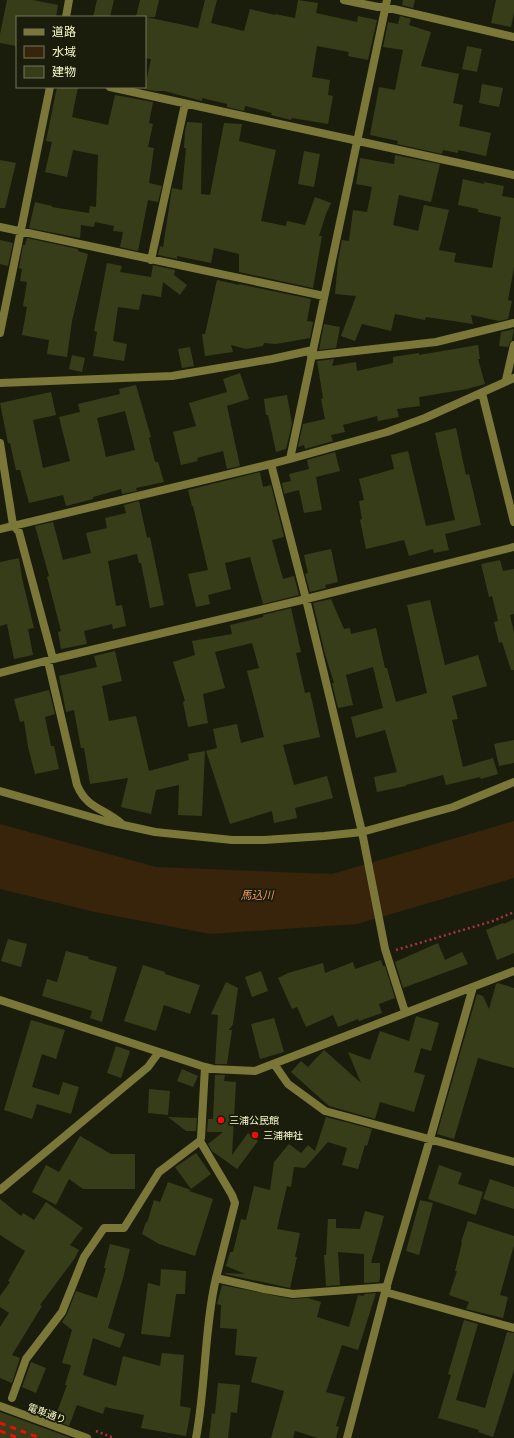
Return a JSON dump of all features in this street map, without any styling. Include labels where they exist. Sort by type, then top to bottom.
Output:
[{"type":"street","points":[[66,16],[69,0]]},
{"type":"street","points":[[344,0],[378,7],[386,4],[514,37]]},
{"type":"street","points":[[290,459],[386,4]]},
{"type":"street","points":[[0,333],[22,232],[50,88]]},
{"type":"street","points":[[114,88],[514,175]]},
{"type":"street","points":[[151,260],[185,104]]},
{"type":"street","points":[[0,227],[324,296]]},
{"type":"street","points":[[0,383],[172,376],[312,353],[436,342],[514,323]]},
{"type":"street","points":[[0,529],[271,464],[387,432],[425,418],[510,379],[514,345]]},
{"type":"street","points":[[482,393],[514,522]]},
{"type":"street","points":[[0,443],[13,525],[19,532],[50,660],[77,785],[80,794],[92,806],[113,816],[123,825]]},
{"type":"street","points":[[271,464],[306,599],[362,834],[386,951],[405,1012]]},
{"type":"street","points":[[0,673],[306,599],[514,546]]},
{"type":"street","points":[[0,791],[55,808],[155,832],[232,840],[286,839],[362,834],[453,807],[514,782]]},
{"type":"street","points":[[0,1000],[205,1067],[213,1069],[255,1071],[514,971]]},
{"type":"street","points":[[347,1438],[386,1289],[430,1139],[472,987]]},
{"type":"street","points":[[0,1190],[148,1067],[160,1052]]},
{"type":"street","points":[[274,1064],[288,1084],[326,1111],[514,1162]]},
{"type":"street","points":[[12,1398],[26,1359],[62,1312],[82,1262],[102,1230],[108,1227],[124,1228],[159,1172],[200,1141],[203,1136],[205,1067]]},
{"type":"street","points":[[196,1438],[201,1409],[210,1303],[235,1203],[232,1195],[200,1141]]},
{"type":"street","points":[[216,1278],[294,1294],[386,1289],[514,1328]]},
{"type":"street","name":"電車通り","points":[[0,1406],[87,1438]]},
{"type":"path","points":[[386,951],[493,921],[514,912]]},
{"type":"water","name":"馬込川","points":[[514,821],[514,878],[357,924],[210,934],[95,912],[0,889],[0,824],[156,867],[332,874]]},
{"type":"building","points":[[7,0],[33,0],[58,5],[56,16],[16,16],[16,46],[0,43],[0,34]]},
{"type":"building","points":[[97,0],[114,0],[110,16],[93,16]]},
{"type":"building","points":[[140,0],[159,0],[155,17],[136,16]]},
{"type":"building","points":[[205,0],[217,0],[211,23],[244,31],[250,9],[295,18],[298,0],[318,3],[316,13],[357,22],[358,16],[377,20],[368,60],[348,56],[349,52],[317,46],[312,77],[330,80],[328,95],[333,96],[328,124],[292,118],[291,120],[245,106],[244,111],[227,107],[227,104],[202,98],[202,101],[164,91],[144,89],[146,88],[151,59],[146,58],[146,17],[198,28]]},
{"type":"building","points":[[403,0],[415,0],[413,8],[402,5]]},
{"type":"building","points":[[496,0],[514,0],[514,12],[511,27],[491,23]]},
{"type":"building","points":[[400,16],[411,19],[409,25],[431,32],[421,66],[459,74],[453,103],[463,105],[459,126],[491,133],[486,156],[458,150],[458,153],[443,150],[442,154],[397,144],[398,141],[370,135],[379,87],[395,90],[403,50],[383,47],[388,22],[398,24]]},
{"type":"building","points":[[467,46],[482,49],[477,72],[462,69]]},
{"type":"building","points":[[482,84],[503,88],[499,107],[479,103]]},
{"type":"building","points":[[57,88],[78,88],[72,117],[108,125],[115,95],[153,102],[149,123],[153,124],[148,147],[154,148],[149,183],[162,186],[158,202],[148,200],[138,251],[120,247],[123,232],[113,231],[114,226],[95,222],[94,227],[81,225],[80,238],[29,228],[35,202],[52,207],[89,213],[90,206],[96,207],[98,155],[73,150],[67,177],[45,172],[52,142],[46,141]]},
{"type":"building","points":[[187,122],[202,123],[201,194],[210,195],[224,123],[242,124],[239,141],[276,150],[261,221],[286,226],[287,221],[305,225],[315,197],[331,203],[319,236],[322,236],[313,288],[239,272],[239,254],[214,248],[211,263],[177,256],[177,259],[158,255],[160,246],[163,247],[172,188],[182,190],[186,148],[184,148],[185,131]]},
{"type":"building","points":[[304,151],[320,154],[314,187],[298,184]]},
{"type":"building","points":[[395,155],[440,164],[431,202],[399,195],[393,225],[418,231],[424,205],[449,210],[439,250],[456,253],[454,262],[492,268],[501,217],[478,212],[478,209],[458,205],[463,179],[484,184],[484,182],[504,186],[502,196],[514,198],[514,267],[508,300],[512,301],[508,319],[499,321],[471,315],[473,324],[426,317],[425,320],[395,314],[391,331],[362,324],[355,341],[341,336],[356,296],[335,294],[338,261],[342,240],[349,241],[353,210],[367,212],[372,187],[356,184],[360,158],[394,164]]},
{"type":"building","points":[[0,160],[16,163],[5,208],[0,208]]},
{"type":"building","points":[[27,238],[78,249],[78,251],[88,254],[72,321],[67,357],[47,354],[49,340],[22,335],[27,307],[23,306],[27,282],[20,281],[22,269],[19,268],[23,245],[25,245]]},
{"type":"building","points":[[0,240],[13,243],[8,266],[0,264]]},
{"type":"building","points":[[107,263],[122,266],[120,272],[151,277],[153,265],[175,270],[174,275],[187,285],[180,295],[163,282],[161,297],[142,294],[139,310],[118,307],[113,341],[127,344],[124,361],[93,356],[97,332],[94,331]]},
{"type":"building","points":[[217,280],[311,299],[307,321],[313,322],[310,338],[276,344],[264,343],[263,346],[246,349],[231,345],[233,352],[205,356],[202,334],[205,334]]},
{"type":"building","points":[[324,324],[340,327],[336,348],[319,350]]},
{"type":"building","points":[[514,329],[512,340],[508,347],[499,346],[501,332]]},
{"type":"building","points":[[478,345],[480,359],[478,359],[485,384],[467,389],[419,397],[420,406],[397,409],[399,417],[378,421],[377,416],[343,425],[345,432],[331,435],[333,441],[305,449],[304,445],[298,447],[303,424],[325,419],[321,399],[323,398],[317,361],[334,359],[332,366],[356,362],[357,371],[393,363],[393,357],[419,353],[419,355]]},
{"type":"building","points":[[190,347],[194,366],[182,368],[178,349]]},
{"type":"building","points":[[72,355],[85,358],[82,372],[69,369]]},
{"type":"building","points":[[240,373],[249,399],[227,406],[240,466],[227,469],[223,451],[197,458],[198,461],[181,465],[173,432],[196,426],[189,403],[227,392],[223,379]]},
{"type":"building","points":[[136,385],[151,437],[149,438],[155,462],[158,462],[164,482],[136,488],[137,491],[122,494],[121,489],[93,497],[93,499],[66,506],[63,495],[29,503],[20,470],[16,470],[10,443],[8,443],[0,403],[51,392],[56,415],[33,420],[43,468],[70,461],[59,417],[80,412],[78,404],[120,394],[119,389]],"holes":[[[125,411],[135,450],[106,457],[97,418]]]},
{"type":"building","points":[[287,395],[292,424],[286,449],[276,452],[268,415],[266,415],[264,399]]},
{"type":"building","points":[[456,428],[466,475],[469,474],[481,525],[445,534],[449,550],[434,553],[433,549],[409,556],[404,540],[366,549],[360,520],[362,519],[359,501],[364,500],[359,479],[394,469],[391,455],[408,451],[426,526],[455,520],[435,433]]},
{"type":"building","points":[[335,452],[340,471],[316,477],[322,510],[304,513],[299,490],[284,494],[282,483],[291,481],[289,474],[309,469],[307,460]]},
{"type":"building","points":[[260,472],[263,487],[271,485],[284,537],[272,540],[283,579],[294,576],[299,595],[263,604],[250,557],[225,563],[231,589],[208,595],[210,604],[196,607],[188,574],[208,570],[188,490]]},
{"type":"building","points":[[139,501],[147,538],[150,537],[164,605],[150,608],[141,563],[139,563],[137,554],[108,561],[116,606],[122,605],[126,626],[113,629],[112,624],[84,631],[87,644],[61,649],[58,632],[61,631],[47,577],[49,576],[35,526],[53,522],[63,560],[91,553],[86,533],[107,528],[105,518],[126,513],[124,505]]},
{"type":"building","points":[[331,549],[338,582],[325,585],[326,588],[310,592],[305,574],[308,573],[304,555]]},
{"type":"building","points":[[19,558],[22,578],[34,628],[28,629],[33,655],[14,659],[7,624],[0,626],[0,562]]},
{"type":"building","points":[[500,560],[503,571],[514,569],[514,614],[510,615],[514,633],[514,670],[511,670],[502,642],[499,643],[494,622],[498,621],[492,596],[489,597],[481,564]]},
{"type":"building","points":[[331,599],[344,629],[350,628],[351,634],[376,628],[385,668],[387,668],[396,702],[427,693],[407,605],[430,600],[445,665],[478,655],[487,686],[452,696],[458,719],[452,720],[463,767],[493,758],[498,774],[481,779],[480,777],[446,785],[443,775],[406,786],[377,792],[374,777],[397,772],[385,730],[356,738],[351,717],[383,708],[373,667],[346,675],[353,705],[338,708],[332,683],[334,683],[325,654],[313,603]]},
{"type":"building","points":[[291,608],[301,652],[296,653],[305,693],[310,692],[320,737],[283,745],[294,785],[327,776],[333,798],[295,808],[297,818],[274,823],[272,811],[230,824],[206,751],[217,748],[213,729],[237,724],[241,743],[264,737],[247,671],[259,668],[252,643],[215,652],[225,688],[203,694],[208,723],[188,727],[183,702],[185,701],[173,662],[195,655],[192,641],[232,634],[230,625]]},
{"type":"building","points":[[115,651],[122,681],[102,686],[109,721],[136,716],[149,771],[189,760],[188,754],[205,751],[202,816],[178,815],[179,785],[156,790],[151,814],[121,807],[128,778],[90,784],[84,748],[81,748],[74,710],[66,712],[59,676],[97,667],[94,656]]},
{"type":"building","points":[[49,690],[55,714],[45,717],[51,746],[54,746],[59,769],[35,774],[28,747],[24,721],[20,722],[14,699]]},
{"type":"building","points":[[514,740],[514,763],[499,766],[494,744]]},
{"type":"building","points":[[514,919],[514,953],[497,960],[486,930]]},
{"type":"building","points":[[8,939],[27,944],[21,967],[1,961]]},
{"type":"building","points":[[438,943],[445,960],[462,952],[468,964],[403,988],[395,962]]},
{"type":"building","points":[[66,951],[117,967],[102,1022],[90,1018],[92,1011],[42,996],[47,979],[57,982]]},
{"type":"building","points":[[381,960],[383,966],[385,966],[395,998],[379,1004],[382,1013],[359,1021],[358,1019],[338,1027],[333,1015],[306,1027],[297,1007],[292,1009],[278,978],[288,973],[323,963],[325,973],[353,962],[355,969]]},
{"type":"building","points":[[143,965],[165,972],[165,974],[200,985],[190,1014],[164,1005],[156,1031],[124,1021]]},
{"type":"building","points":[[261,971],[268,991],[252,997],[245,977]]},
{"type":"building","points":[[226,982],[238,988],[233,1024],[229,1030],[232,1030],[227,1064],[215,1064],[218,1015],[211,1014]]},
{"type":"building","points":[[498,983],[514,988],[514,1068],[478,1058],[454,1139],[437,1134],[477,994],[483,996],[489,1009],[496,984]]},
{"type":"building","points":[[416,1016],[439,1023],[431,1051],[421,1048],[414,1072],[425,1075],[414,1112],[380,1102],[375,1119],[329,1106],[291,1072],[301,1061],[308,1067],[324,1050],[361,1083],[348,1052],[370,1060],[380,1031],[409,1041]]},
{"type":"building","points":[[274,1018],[284,1052],[260,1059],[251,1024]]},
{"type":"building","points":[[31,1020],[65,1030],[56,1059],[42,1054],[32,1087],[59,1095],[63,1082],[79,1087],[71,1114],[37,1104],[32,1119],[4,1110]]},
{"type":"building","points":[[116,1046],[130,1051],[121,1078],[107,1073]]},
{"type":"building","points":[[182,1069],[198,1076],[193,1087],[177,1081]]},
{"type":"building","points":[[215,1075],[225,1075],[224,1081],[236,1082],[232,1155],[248,1133],[258,1141],[237,1169],[212,1151],[208,1144],[223,1132],[207,1132],[208,1119],[213,1119]]},
{"type":"building","points":[[149,1089],[170,1091],[168,1115],[148,1113]]},
{"type":"building","points":[[168,1117],[197,1118],[196,1131],[186,1131]]},
{"type":"building","points":[[326,1117],[372,1129],[367,1146],[365,1145],[358,1169],[342,1165],[347,1148],[328,1142],[305,1168],[294,1167],[291,1187],[287,1186],[277,1229],[300,1233],[295,1257],[297,1257],[290,1288],[225,1274],[245,1274],[226,1266],[230,1252],[233,1252],[241,1219],[246,1220],[254,1186],[270,1190],[274,1162],[289,1144],[301,1153],[308,1145],[315,1151]]},
{"type":"building","points":[[80,1136],[111,1154],[135,1154],[135,1189],[83,1189],[69,1179],[56,1205],[32,1192],[46,1165],[59,1172]]},
{"type":"building","points":[[196,1153],[211,1174],[191,1189],[175,1167]]},
{"type":"building","points":[[439,1165],[462,1173],[458,1184],[483,1192],[476,1215],[428,1199]]},
{"type":"building","points":[[490,1179],[514,1187],[514,1209],[483,1199]]},
{"type":"building","points":[[168,1182],[213,1199],[195,1256],[159,1244],[142,1234],[154,1200],[160,1202]]},
{"type":"building","points":[[0,1199],[21,1216],[23,1213],[34,1220],[46,1202],[83,1228],[70,1245],[79,1250],[75,1258],[40,1305],[42,1306],[12,1355],[20,1358],[12,1383],[0,1378],[0,1327],[9,1313],[0,1307],[0,1296],[10,1282],[8,1281],[25,1251],[0,1235]]},
{"type":"building","points":[[420,1200],[433,1203],[419,1255],[406,1251]]},
{"type":"building","points":[[365,1211],[384,1216],[371,1263],[380,1263],[379,1282],[364,1283],[364,1254],[338,1252],[340,1285],[326,1286],[324,1255],[326,1255],[328,1219],[336,1219],[336,1228],[360,1229]]},
{"type":"building","points":[[468,1221],[514,1236],[514,1245],[500,1295],[508,1297],[503,1318],[466,1309],[469,1302],[449,1295],[457,1271],[455,1271],[461,1242]]},
{"type":"building","points":[[110,1244],[130,1249],[108,1328],[125,1334],[120,1348],[93,1338],[83,1375],[116,1386],[123,1356],[160,1366],[162,1353],[184,1355],[180,1406],[191,1408],[186,1436],[141,1428],[144,1415],[105,1407],[103,1414],[77,1405],[69,1426],[54,1420],[67,1385],[65,1385],[71,1365],[62,1363],[72,1330],[62,1322],[67,1314],[76,1291],[97,1298],[106,1268],[104,1268]]},
{"type":"building","points":[[161,1269],[186,1271],[185,1294],[176,1294],[170,1337],[141,1334],[148,1283],[160,1286]]},
{"type":"building","points":[[222,1285],[292,1299],[308,1298],[321,1302],[317,1317],[349,1327],[358,1295],[364,1296],[364,1294],[376,1293],[358,1350],[342,1345],[326,1392],[345,1397],[336,1426],[339,1427],[336,1438],[318,1438],[295,1431],[293,1438],[271,1438],[284,1391],[251,1382],[257,1357],[235,1355],[237,1329],[220,1328],[221,1305],[217,1304]]},
{"type":"building","points":[[464,1320],[478,1324],[456,1400],[485,1408],[507,1332],[514,1333],[514,1370],[493,1437],[478,1432],[479,1430],[438,1418],[451,1375],[448,1374]]},
{"type":"building","points":[[31,1362],[46,1368],[36,1393],[22,1387]]},
{"type":"building","points":[[218,1383],[240,1385],[237,1413],[231,1412],[228,1438],[209,1438],[212,1413],[215,1414]]},
{"type":"building","points":[[0,1412],[71,1438],[0,1438]]},
{"type":"railway","points":[[0,1423],[40,1438]]},
{"type":"railway","points":[[0,1431],[18,1438]]},
{"type":"place","name":"三浦公民館","points":[[221,1120]]},
{"type":"place","name":"三浦神社","points":[[255,1135]]}]
